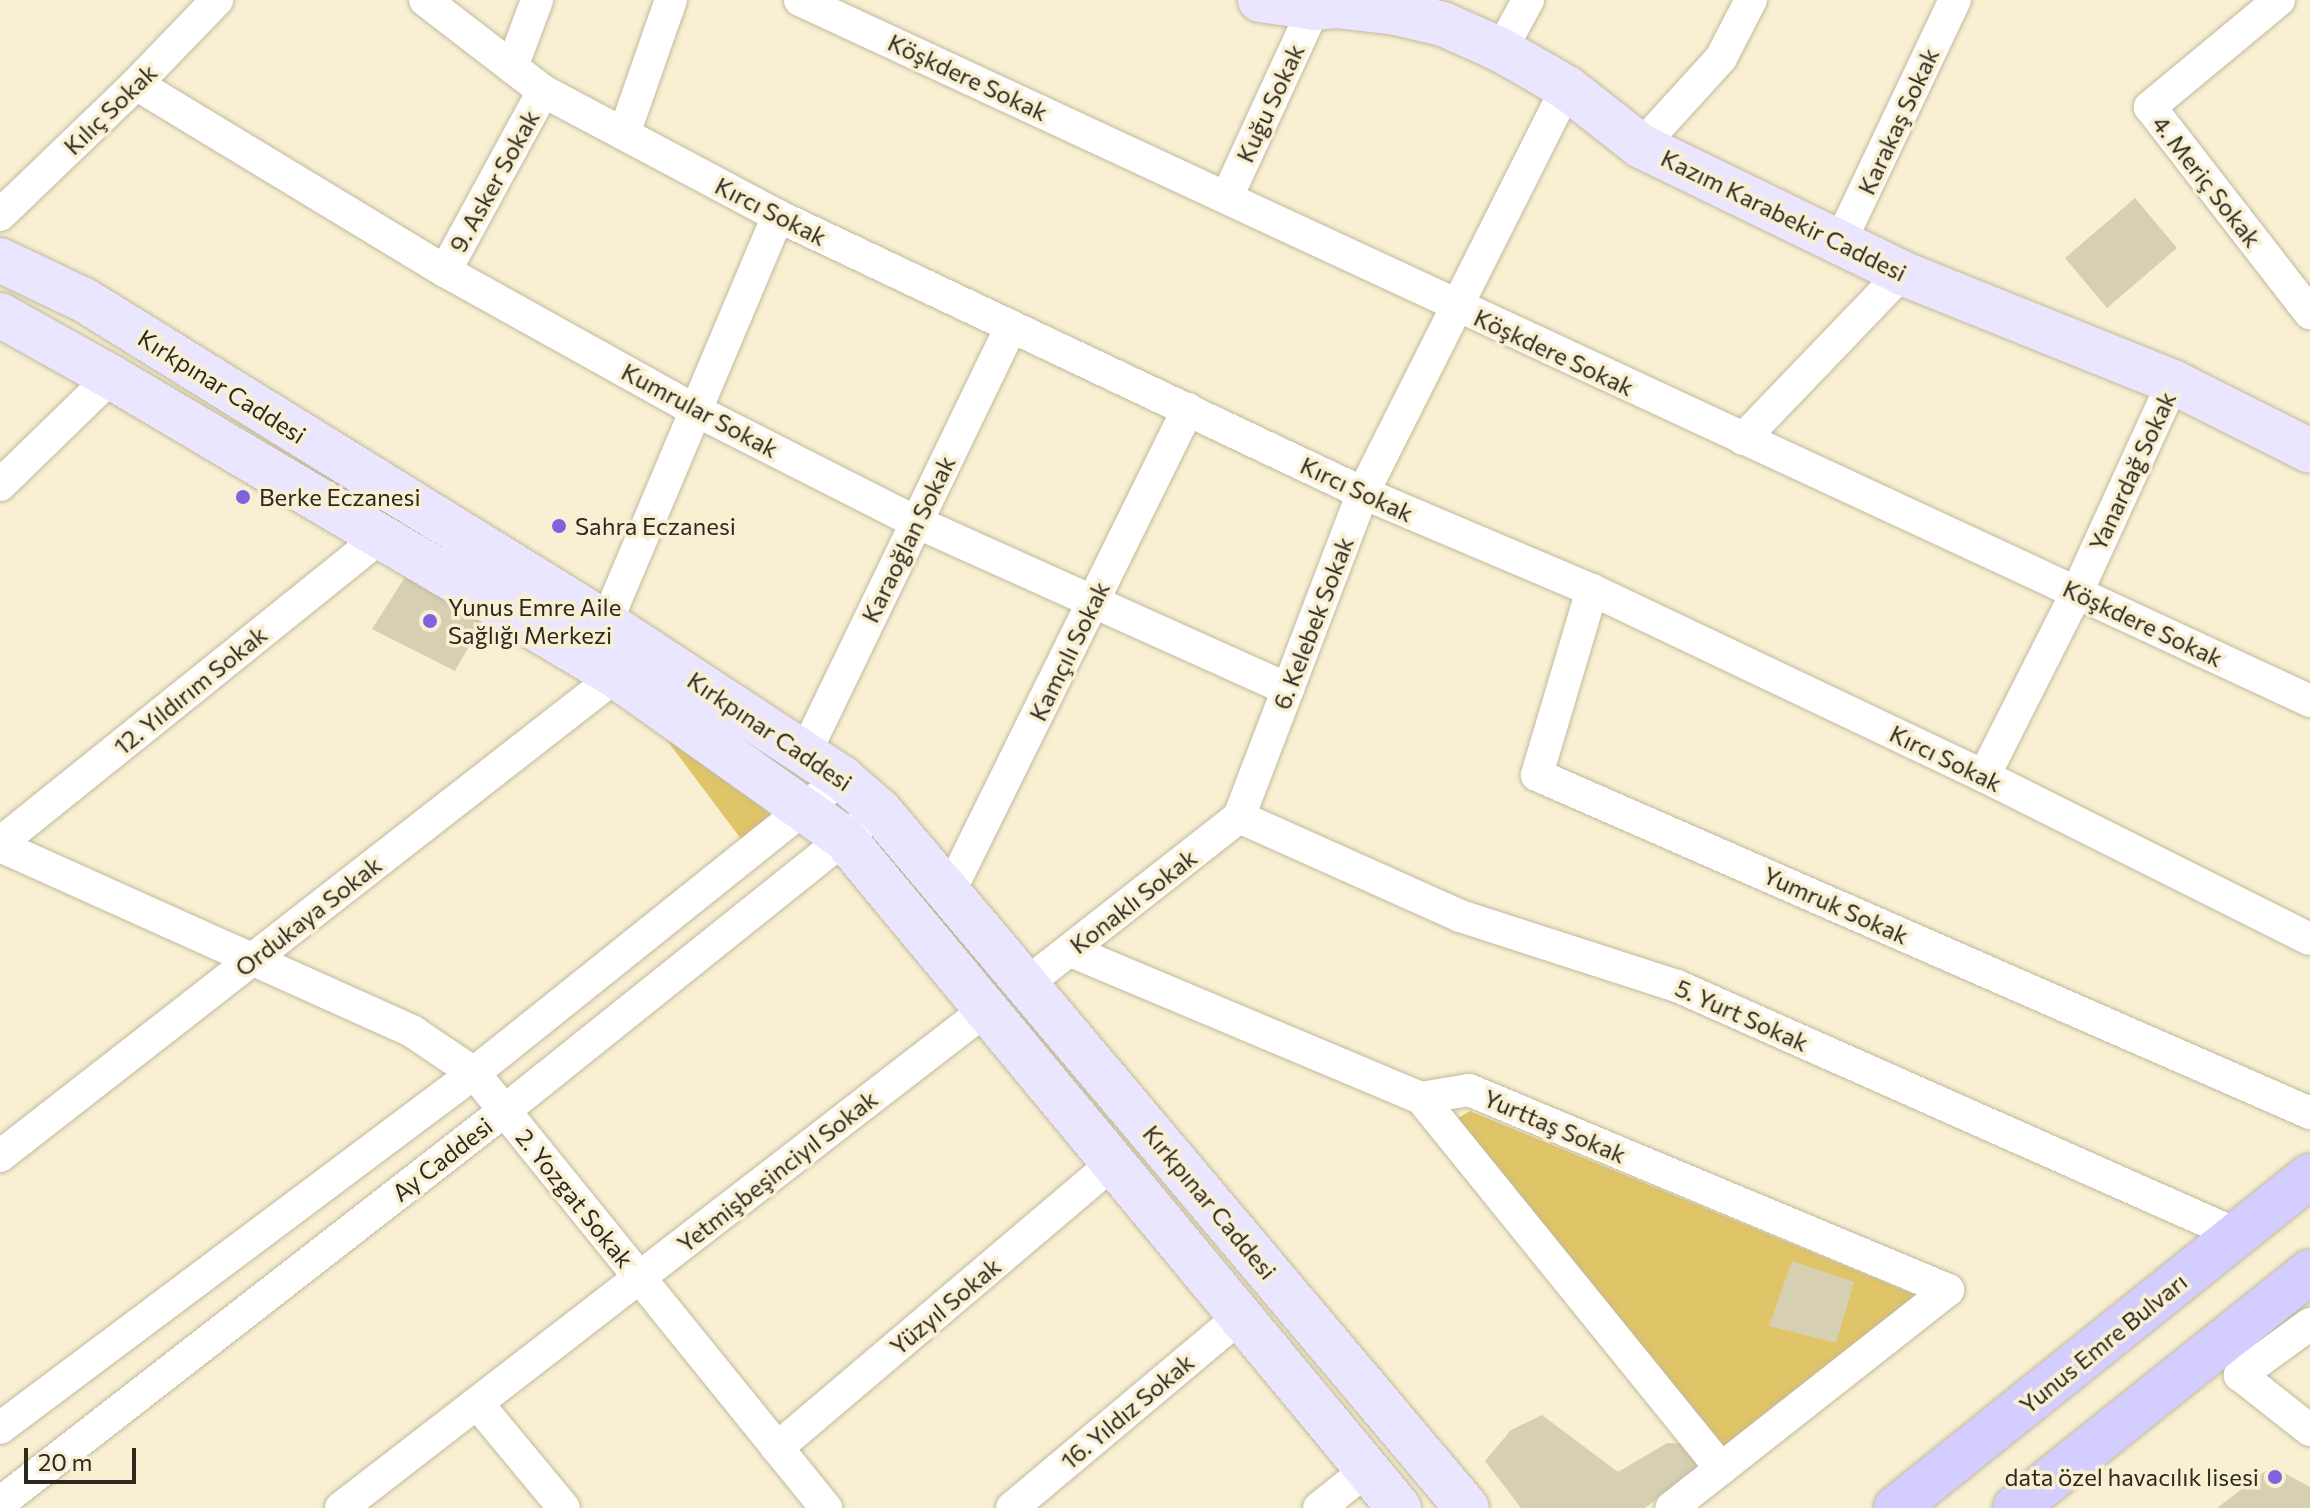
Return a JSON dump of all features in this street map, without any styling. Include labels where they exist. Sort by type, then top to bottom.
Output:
[{"type":"main road","name":"Kazım Karabekir Caddesi","points":[[1260,0],[1396,13],[1443,24],[1501,50],[1567,88],[1641,146],[1902,273],[2173,382],[2310,451]]},
{"type":"main road","name":"Kırkpınar Caddesi","points":[[0,260],[84,300],[601,651],[844,838],[984,1011],[1242,1315],[1399,1508]]},
{"type":"main road","name":"Kırkpınar Caddesi","points":[[0,315],[381,537],[601,651],[806,751],[842,778],[880,811],[1467,1508]]},
{"type":"main road","name":"Yunus Emre Bulvarı","points":[[1896,1508],[2310,1176]]},
{"type":"main road","points":[[2015,1508],[2310,1272]]},
{"type":"street","name":"Kılıç Sokak","points":[[0,215],[136,84],[217,0]]},
{"type":"street","name":"Kırcı Sokak","points":[[425,0],[543,91],[778,216],[1363,493],[1592,590],[1984,776],[2310,939]]},
{"type":"street","points":[[512,67],[537,0]]},
{"type":"street","points":[[624,134],[671,0]]},
{"type":"street","name":"Köşkdere Sokak","points":[[800,0],[2310,701]]},
{"type":"street","points":[[1501,50],[1528,0]]},
{"type":"street","points":[[1641,146],[1721,58],[1751,0]]},
{"type":"street","name":"Karakaş Sokak","points":[[1840,242],[1955,0]]},
{"type":"street","name":"4. Meriç Sokak","points":[[2279,0],[2150,107],[2310,313]]},
{"type":"street","name":"Kuğu Sokak","points":[[1227,197],[1330,5]]},
{"type":"street","name":"Kumrular Sokak","points":[[136,84],[445,271],[695,410],[916,522],[1288,689]]},
{"type":"street","name":"6. Kelebek Sokak","points":[[1239,817],[1363,493],[1567,88]]},
{"type":"street","name":"9. Asker Sokak","points":[[445,271],[543,91]]},
{"type":"street","points":[[601,651],[695,410],[778,216]]},
{"type":"street","points":[[1743,439],[1902,273]]},
{"type":"street","name":"Karaoğlan Sokak","points":[[806,751],[1011,326]]},
{"type":"street","points":[[0,485],[111,377]]},
{"type":"street","name":"Yanardağ Sokak","points":[[1984,776],[2077,592],[2173,382]]},
{"type":"street","name":"Kamçılı Sokak","points":[[949,893],[1188,409]]},
{"type":"street","name":"12. Yıldırım Sokak","points":[[0,845],[381,537]]},
{"type":"street","name":"Yumruk Sokak","points":[[1592,590],[1537,775],[2310,1113]]},
{"type":"street","name":"Ordukaya Sokak","points":[[0,1156],[252,960],[601,651]]},
{"type":"street","name":"Ay Caddesi","points":[[0,1428],[474,1073],[842,778]]},
{"type":"street","name":"Ay Caddesi","points":[[0,1503],[504,1111],[880,811]]},
{"type":"street","name":"Konaklı Sokak","points":[[1026,984],[1239,817]]},
{"type":"street","name":"5. Yurt Sokak","points":[[1239,817],[1460,916],[1677,986],[2238,1235]]},
{"type":"street","name":"2. Yozgat Sokak","points":[[0,845],[413,1032],[474,1073],[826,1508]]},
{"type":"street","points":[[1071,951],[1421,1098],[1721,1469],[1671,1508]]},
{"type":"street","name":"Yetmişbeşinciyıl Sokak","points":[[341,1508],[984,1011]]},
{"type":"street","name":"Yurttaş Sokak","points":[[1421,1098],[1469,1090],[1948,1290],[1721,1469]]},
{"type":"street","name":"Yüzyıl Sokak","points":[[777,1448],[1113,1163]]},
{"type":"street","name":"16. Yıldız Sokak","points":[[1012,1508],[1242,1315]]},
{"type":"street","points":[[2310,1324],[2240,1375],[2310,1430]]},
{"type":"street","points":[[477,1403],[564,1508]]},
{"type":"street","points":[[1319,1508],[1368,1469]]},
{"type":"shaded area","points":[[651,719],[798,808],[747,847]]},
{"type":"shaded area","points":[[1470,1111],[1918,1296],[1722,1450],[1456,1119]]},
{"type":"building","points":[[2135,198],[2177,248],[2107,308],[2065,258]]},
{"type":"building","name":"Yunus Emre Aile Sağlığı Merkezi","points":[[412,566],[488,613],[455,671],[372,629]]},
{"type":"building","points":[[1792,1261],[1854,1282],[1836,1343],[1769,1326]]},
{"type":"building","points":[[1542,1415],[1618,1472],[1667,1443],[1700,1444],[1696,1468],[1645,1508],[1521,1508],[1485,1461],[1511,1430]]},
{"type":"building","name":"data özel havacılık lisesi","points":[[2272,1466],[2310,1487],[2310,1508],[2217,1508]]},
{"type":"place","name":"Berke Eczanesi","points":[[243,497]]},
{"type":"place","name":"Sahra Eczanesi","points":[[559,526]]},
{"type":"place","name":"Yunus Emre Aile Sağlığı Merkezi","points":[[430,621]]},
{"type":"place","name":"data özel havacılık lisesi","points":[[2275,1477]]}]
